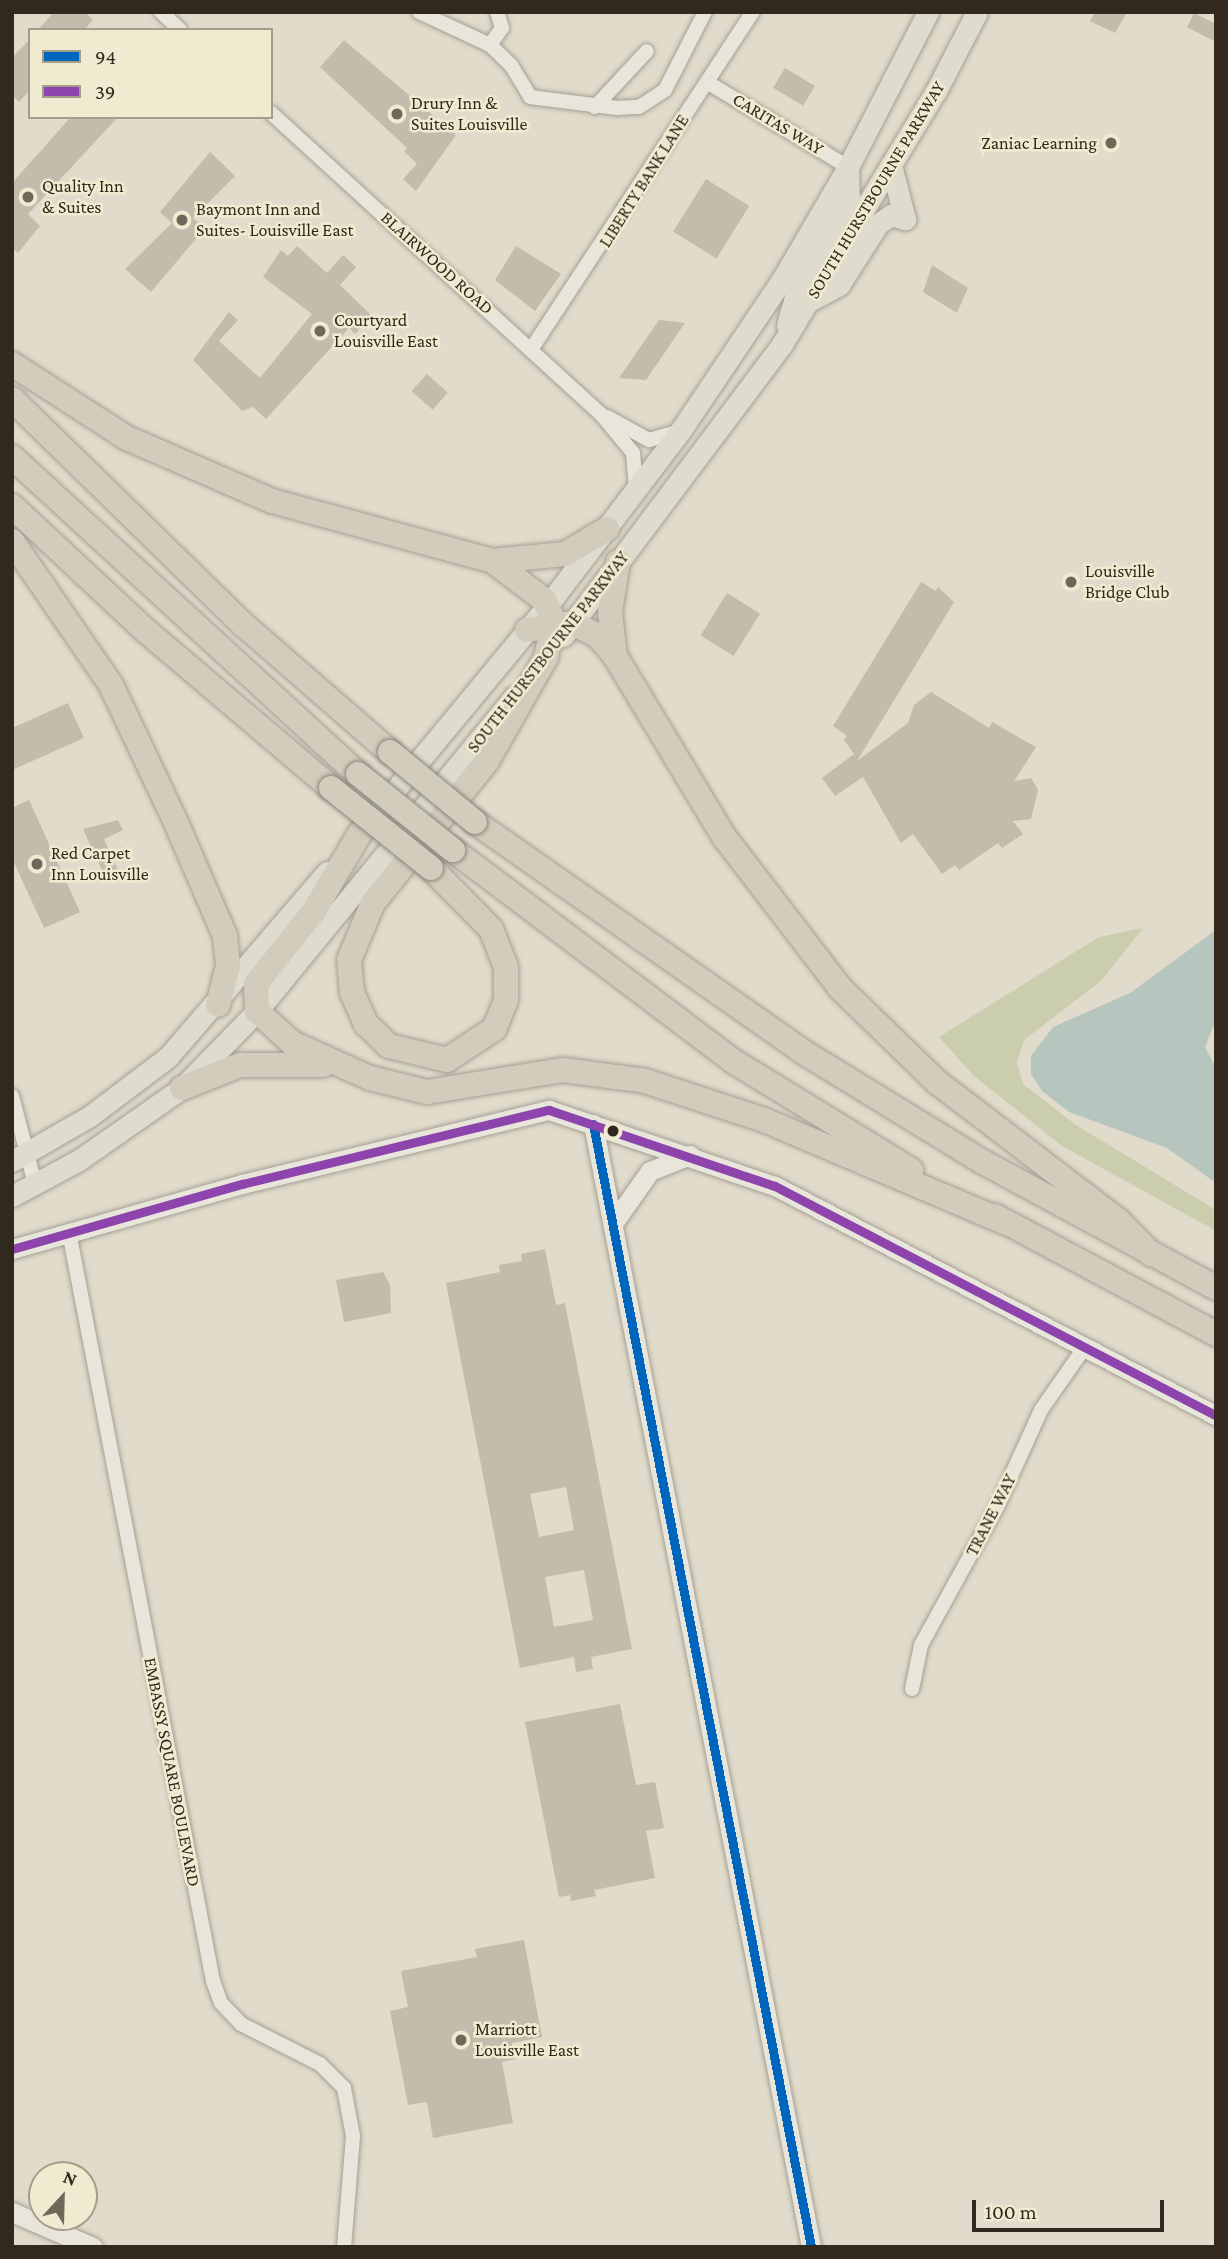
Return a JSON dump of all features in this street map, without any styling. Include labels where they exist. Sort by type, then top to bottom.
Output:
[{"type":"highway","points":[[12,364],[127,438],[272,500],[493,561],[532,586],[558,617],[597,635],[615,656],[725,838],[841,989],[937,1082],[1119,1221],[1151,1254]]},
{"type":"highway","points":[[12,399],[245,626],[475,822],[805,1053],[983,1161],[1216,1288]]},
{"type":"highway","points":[[12,457],[358,774],[453,850],[733,1061],[879,1152],[1216,1334]]},
{"type":"highway","points":[[12,506],[145,630],[331,788],[431,868],[491,929],[506,967],[506,1000],[494,1029],[447,1060],[389,1046],[366,1024],[352,993],[349,960],[373,903],[487,761],[546,657],[558,617]]},
{"type":"highway","points":[[493,561],[565,554],[607,529]]},
{"type":"highway","points":[[12,541],[111,685],[185,842],[225,936],[228,966],[218,1005]]},
{"type":"highway","points":[[615,656],[610,612],[618,562]]},
{"type":"highway","points":[[527,630],[558,617]]},
{"type":"highway","points":[[360,833],[314,911],[256,984],[257,1011],[292,1043],[345,1067],[427,1092],[563,1070],[645,1081],[764,1120],[1007,1223]]},
{"type":"highway","points":[[182,1088],[240,1065],[270,1061],[345,1067]]},
{"type":"main road","name":"SOUTH HURSTBOURNE PARKWAY","points":[[558,617],[607,529],[681,430],[739,346],[848,167],[928,12]]},
{"type":"main road","name":"SOUTH HURSTBOURNE PARKWAY","points":[[558,617],[618,562],[745,398],[810,301],[977,12]]},
{"type":"main road","points":[[810,301],[839,285],[878,225],[891,215],[905,219],[891,165]]},
{"type":"main road","points":[[782,344],[796,292],[849,199],[848,167]]},
{"type":"main road","points":[[739,346],[737,391],[745,398]]},
{"type":"main road","name":"SOUTH HURSTBOURNE PARKWAY","points":[[18,1158],[131,1088],[218,1005],[527,630]]},
{"type":"main road","name":"SOUTH HURSTBOURNE PARKWAY","points":[[12,1196],[136,1123],[182,1088],[257,1011],[546,657]]},
{"type":"street","points":[[161,12],[178,28]]},
{"type":"street","points":[[419,12],[490,45],[511,65],[530,97],[595,107],[634,108],[657,98],[705,12]]},
{"type":"street","points":[[490,45],[502,27],[496,12]]},
{"type":"street","name":"LIBERTY BANK LANE","points":[[532,348],[753,12]]},
{"type":"street","points":[[595,107],[647,51]]},
{"type":"street","name":"CARITAS WAY","points":[[707,82],[848,167]]},
{"type":"street","name":"BLAIRWOOD ROAD","points":[[273,115],[532,348],[601,414],[633,453],[636,490]]},
{"type":"street","name":"BLAIRWOOD ROAD","points":[[601,414],[649,440],[681,430]]},
{"type":"street","points":[[12,1096],[18,1158],[35,1184]]},
{"type":"street","points":[[12,1249],[522,1112],[549,1110],[690,1155],[836,1215],[1216,1416]]},
{"type":"street","points":[[593,1124],[811,2247]]},
{"type":"street","points":[[614,1222],[650,1171],[690,1155]]},
{"type":"street","name":"EMBASSY SQUARE BOULEVARD","points":[[69,1232],[213,1981],[221,2003],[241,2024],[320,2064],[344,2088],[353,2126],[344,2247]]},
{"type":"street","name":"TRANE WAY","points":[[912,1689],[921,1645],[997,1507],[1041,1410],[1084,1347]]},
{"type":"street","points":[[12,2212],[63,2241],[93,2247]]},
{"type":"green space","points":[[1143,928],[1101,981],[1024,1040],[1017,1062],[1023,1084],[1076,1125],[1216,1210],[1216,1231],[1062,1146],[973,1075],[939,1037],[1099,937]]},
{"type":"shaded area","points":[[1216,930],[1216,1020],[1205,1047],[1216,1068],[1216,1183],[1167,1148],[1069,1112],[1042,1091],[1031,1074],[1031,1056],[1053,1027],[1130,993]]},
{"type":"building","points":[[54,12],[85,12],[93,20],[86,28],[40,28]]},
{"type":"building","points":[[1095,12],[1127,12],[1115,33],[1090,21]]},
{"type":"building","points":[[1194,13],[1216,24],[1216,42],[1187,27]]},
{"type":"building","name":"Drury Inn & Suites Louisville","points":[[344,40],[456,135],[416,191],[403,179],[417,164],[404,151],[407,148],[320,67]]},
{"type":"building","points":[[28,41],[28,92],[19,102],[12,95],[12,58]]},
{"type":"building","points":[[785,68],[815,86],[803,106],[773,88]]},
{"type":"building","name":"Quality Inn & Suites","points":[[69,119],[116,119],[28,214],[40,226],[18,253],[12,248],[12,183]]},
{"type":"building","name":"Baymont Inn and Suites- Louisville East","points":[[210,152],[235,176],[193,218],[205,228],[151,292],[125,269],[172,223],[160,212]]},
{"type":"building","points":[[706,179],[749,206],[716,259],[673,232]]},
{"type":"building","name":"Courtyard Louisville East","points":[[297,246],[327,273],[343,255],[356,267],[340,285],[372,316],[355,334],[349,328],[266,419],[253,407],[242,411],[193,360],[229,312],[238,320],[219,341],[260,378],[312,314],[263,277],[281,250],[288,256]]},
{"type":"building","points":[[516,246],[561,274],[535,311],[495,280]]},
{"type":"building","points":[[932,265],[968,288],[957,313],[923,292]]},
{"type":"building","points":[[659,320],[685,323],[646,380],[619,378]]},
{"type":"building","points":[[427,374],[448,393],[432,410],[412,391]]},
{"type":"building","points":[[921,582],[936,591],[938,587],[954,602],[857,761],[908,723],[914,705],[931,692],[989,728],[992,722],[1036,747],[1014,781],[1031,778],[1038,790],[1031,819],[1013,821],[1023,834],[1002,848],[998,843],[959,870],[955,865],[942,874],[913,834],[901,843],[863,777],[835,796],[822,778],[854,754],[844,740],[847,736],[833,726]]},
{"type":"building","points":[[727,593],[760,614],[734,656],[701,635]]},
{"type":"building","points":[[68,703],[84,738],[12,770],[12,728]]},
{"type":"building","name":"Red Carpet Inn Louisville","points":[[29,800],[80,912],[44,928],[12,858],[12,808]]},
{"type":"building","name":"Red Carpet Inn Louisville","points":[[118,820],[123,830],[104,839],[119,873],[106,879],[83,829]]},
{"type":"building","points":[[545,1249],[556,1305],[565,1303],[632,1649],[591,1657],[593,1669],[576,1672],[574,1657],[520,1668],[446,1283],[500,1272],[499,1265],[522,1261],[521,1254]],"holes":[[[566,1487],[574,1530],[539,1537],[530,1494]],[[584,1570],[593,1620],[554,1627],[545,1577]]]},
{"type":"building","points":[[383,1272],[390,1285],[391,1313],[344,1322],[336,1280]]},
{"type":"building","points":[[620,1704],[636,1785],[655,1782],[664,1828],[646,1831],[655,1878],[594,1890],[596,1896],[571,1901],[570,1895],[559,1897],[525,1722]]},
{"type":"building","name":"Marriott Louisville East","points":[[524,1940],[542,2037],[512,2043],[515,2059],[502,2062],[513,2123],[433,2138],[427,2102],[408,2105],[390,2011],[408,2007],[401,1971],[477,1957],[475,1949]]},
{"type":"transit line","name":"39","points":[[12,1249],[242,1184],[549,1110],[775,1186],[1216,1416]]},
{"type":"transit line","name":"94","points":[[593,1124],[811,2247]]},
{"type":"place","name":"Drury Inn & Suites Louisville","points":[[397,114]]},
{"type":"place","name":"Zaniac Learning","points":[[1111,143]]},
{"type":"place","name":"Quality Inn & Suites","points":[[28,197]]},
{"type":"place","name":"Baymont Inn and Suites- Louisville East","points":[[182,220]]},
{"type":"place","name":"Courtyard Louisville East","points":[[320,331]]},
{"type":"place","name":"Louisville Bridge Club","points":[[1071,582]]},
{"type":"place","name":"Red Carpet Inn Louisville","points":[[37,864]]},
{"type":"place","name":"Marriott Louisville East","points":[[461,2040]]}]
